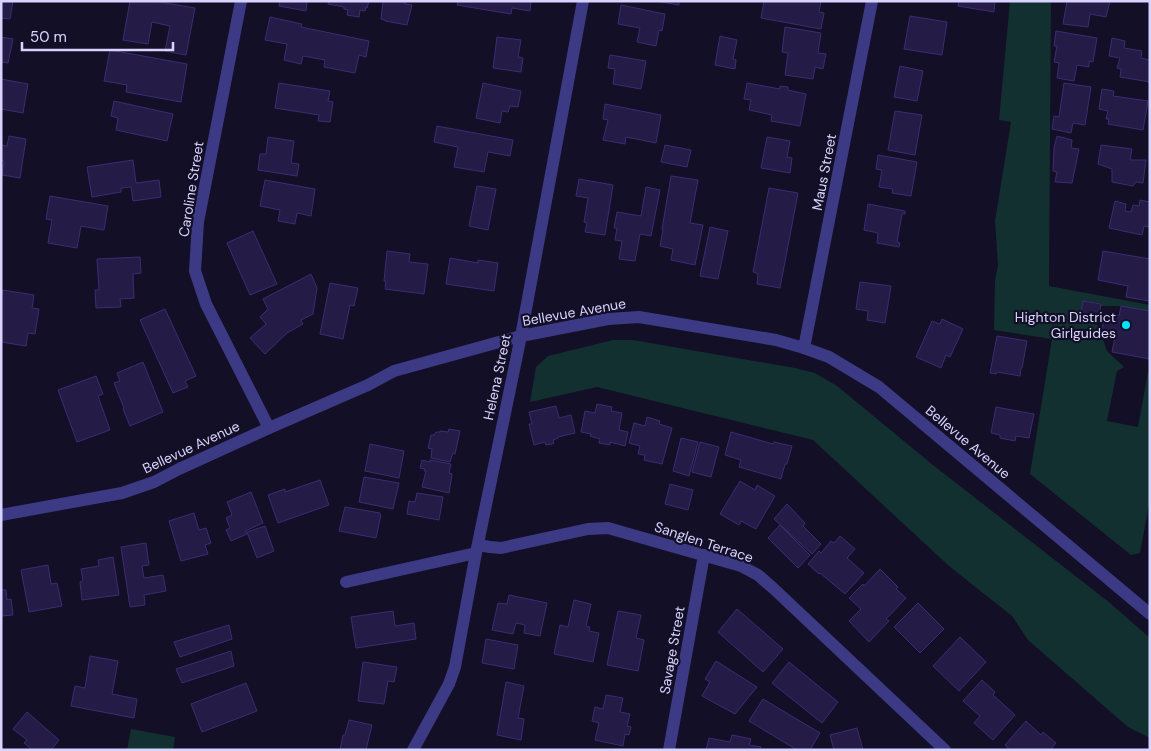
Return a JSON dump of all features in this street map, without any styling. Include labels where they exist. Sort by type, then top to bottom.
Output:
[{"type":"street","name":"Caroline Street","points":[[241,1],[198,222],[196,271],[206,304],[269,428]]},
{"type":"street","name":"Helena Street","points":[[413,750],[450,684],[454,673],[477,549],[521,336],[583,1]]},
{"type":"street","name":"Maus Street","points":[[804,348],[872,1]]},
{"type":"street","name":"Bellevue Avenue","points":[[1,515],[122,493],[154,482],[368,384],[394,370],[521,336],[608,319],[639,317],[776,340],[829,357],[879,387],[1150,614]]},
{"type":"street","name":"Sanglen Terrace","points":[[346,582],[477,549],[501,548],[580,530],[608,528],[742,566],[758,576],[945,750]]},
{"type":"street","name":"Savage Street","points":[[670,750],[704,555]]},
{"type":"street","points":[[928,750],[930,736]]},
{"type":"green space","points":[[1010,1],[1051,1],[1049,286],[1150,305],[1150,311],[1121,306],[1101,306],[1101,303],[1083,301],[1080,319],[1081,322],[1098,325],[1107,351],[1124,367],[1117,371],[1107,421],[1138,427],[1148,372],[1150,372],[1150,499],[1140,553],[1131,555],[1030,474],[1052,339],[994,330],[995,280],[998,265],[995,221],[1011,122],[999,120]]},
{"type":"green space","points":[[613,340],[633,340],[795,368],[815,373],[837,386],[933,465],[1110,603],[1150,638],[1150,738],[1128,727],[1028,640],[1012,616],[949,566],[813,440],[597,387],[530,402],[536,367],[548,356]]},
{"type":"green space","points":[[131,729],[175,737],[173,750],[127,750]]},
{"type":"building","points":[[1,1],[13,1],[10,19],[1,18]]},
{"type":"building","points":[[130,1],[155,1],[195,8],[186,55],[165,51],[170,26],[152,22],[148,44],[123,40]]},
{"type":"building","points":[[280,1],[307,1],[306,11],[279,6]]},
{"type":"building","points":[[329,1],[369,1],[365,11],[360,10],[359,17],[347,15],[348,10],[344,9],[344,7],[328,4]]},
{"type":"building","points":[[383,1],[405,1],[405,4],[412,5],[407,25],[381,19]]},
{"type":"building","points":[[458,1],[531,1],[530,11],[512,8],[511,14],[457,5]]},
{"type":"building","points":[[655,1],[679,1],[679,5]]},
{"type":"building","points":[[764,1],[821,1],[819,12],[824,13],[821,29],[761,18]]},
{"type":"building","points":[[959,1],[995,1],[994,12],[958,6]]},
{"type":"building","points":[[1067,1],[1110,1],[1106,17],[1090,14],[1088,27],[1063,24]]},
{"type":"building","points":[[621,5],[665,14],[662,31],[659,30],[656,46],[637,42],[640,28],[618,24]]},
{"type":"building","points":[[910,16],[947,22],[942,55],[904,49]]},
{"type":"building","points":[[270,17],[302,24],[301,27],[369,41],[366,57],[359,55],[355,73],[324,67],[325,60],[303,56],[301,64],[284,60],[287,44],[265,40]]},
{"type":"building","points":[[785,27],[821,33],[818,53],[826,54],[823,69],[815,67],[813,79],[785,75],[788,53],[782,52]]},
{"type":"building","points":[[1056,31],[1097,38],[1093,62],[1089,61],[1089,67],[1077,65],[1074,81],[1057,78],[1059,63],[1054,62],[1057,46],[1054,46]]},
{"type":"building","points":[[720,36],[737,40],[733,59],[736,60],[735,69],[715,65]]},
{"type":"building","points":[[1,37],[13,39],[8,63],[1,62]]},
{"type":"building","points":[[497,37],[521,40],[518,57],[523,58],[521,72],[493,68]]},
{"type":"building","points":[[1112,38],[1125,41],[1124,48],[1142,51],[1141,58],[1150,60],[1150,82],[1120,77],[1121,69],[1117,68],[1120,58],[1109,56]]},
{"type":"building","points":[[110,50],[187,64],[181,102],[126,92],[127,85],[104,81]]},
{"type":"building","points":[[610,55],[646,61],[641,89],[613,84],[615,69],[608,68]]},
{"type":"building","points":[[900,66],[923,71],[917,101],[894,97]]},
{"type":"building","points":[[1,79],[28,84],[23,113],[1,109]]},
{"type":"building","points":[[279,83],[330,91],[328,101],[333,102],[330,122],[318,121],[319,115],[275,108]]},
{"type":"building","points":[[483,83],[521,91],[518,107],[510,106],[508,112],[502,111],[500,123],[476,118]]},
{"type":"building","points":[[747,83],[780,89],[780,86],[788,87],[788,90],[806,94],[800,126],[771,121],[772,115],[749,110],[751,100],[744,99]]},
{"type":"building","points":[[1064,83],[1091,87],[1085,125],[1073,123],[1071,133],[1052,129],[1054,116],[1059,117]]},
{"type":"building","points":[[1102,89],[1114,91],[1113,96],[1148,101],[1143,130],[1108,124],[1109,119],[1106,119],[1108,111],[1099,109]]},
{"type":"building","points":[[114,101],[173,114],[167,141],[116,130],[118,118],[111,116]]},
{"type":"building","points":[[605,104],[661,115],[656,143],[626,137],[625,144],[603,140],[608,120],[603,119]]},
{"type":"building","points":[[895,111],[922,115],[915,155],[888,150]]},
{"type":"building","points":[[437,126],[513,140],[510,156],[488,152],[484,172],[454,167],[458,147],[434,142]]},
{"type":"building","points":[[9,136],[26,139],[20,178],[2,175],[4,161],[1,160],[1,145],[7,146]]},
{"type":"building","points":[[1057,136],[1072,140],[1071,148],[1079,149],[1072,183],[1055,182],[1057,172],[1053,171],[1054,148]]},
{"type":"building","points":[[268,137],[294,141],[291,163],[299,164],[297,176],[258,170],[260,154],[266,154]]},
{"type":"building","points":[[767,137],[790,141],[787,157],[792,158],[790,173],[761,168]]},
{"type":"building","points":[[665,145],[691,150],[687,167],[661,162]]},
{"type":"building","points":[[1101,145],[1132,149],[1130,160],[1146,160],[1143,183],[1136,182],[1133,186],[1112,182],[1112,169],[1098,164]]},
{"type":"building","points":[[878,155],[917,162],[911,196],[892,193],[893,189],[879,187],[882,170],[876,169]]},
{"type":"building","points":[[133,160],[136,183],[159,180],[161,197],[133,201],[131,187],[121,188],[121,192],[92,197],[87,167]]},
{"type":"building","points":[[671,176],[698,180],[690,223],[703,225],[695,265],[671,260],[673,249],[660,246]]},
{"type":"building","points":[[579,179],[613,185],[605,235],[585,232],[587,223],[584,222],[588,198],[576,196]]},
{"type":"building","points":[[265,180],[315,189],[311,216],[297,213],[295,224],[278,221],[280,210],[260,206]]},
{"type":"building","points":[[477,186],[496,189],[488,230],[469,226]]},
{"type":"building","points":[[646,187],[660,190],[651,236],[640,234],[635,261],[619,259],[622,241],[615,240],[617,228],[614,228],[617,212],[641,216]]},
{"type":"building","points":[[769,188],[798,193],[780,288],[757,284],[758,274],[753,272]]},
{"type":"building","points":[[50,196],[108,206],[104,230],[81,226],[77,248],[48,243],[52,220],[46,219]]},
{"type":"building","points":[[1140,200],[1150,202],[1150,227],[1144,226],[1142,235],[1109,228],[1115,201],[1126,204],[1125,211],[1131,212],[1133,205],[1139,206]]},
{"type":"building","points":[[868,204],[905,211],[905,214],[902,214],[897,242],[900,243],[899,247],[877,243],[878,233],[864,230]]},
{"type":"building","points":[[710,227],[728,231],[718,279],[700,276]]},
{"type":"building","points":[[253,231],[277,284],[250,295],[227,243]]},
{"type":"building","points":[[387,251],[410,254],[409,262],[428,264],[424,294],[385,289]]},
{"type":"building","points":[[1103,251],[1150,259],[1150,301],[1126,297],[1128,286],[1098,280]]},
{"type":"building","points":[[140,257],[141,273],[133,274],[134,298],[120,299],[121,307],[96,308],[95,290],[99,290],[97,259]]},
{"type":"building","points":[[450,258],[478,263],[478,260],[498,263],[494,291],[446,284]]},
{"type":"building","points":[[311,274],[317,288],[313,314],[301,320],[303,324],[287,333],[265,354],[250,338],[266,324],[260,317],[268,309],[263,299]]},
{"type":"building","points":[[860,282],[891,286],[885,323],[867,320],[868,311],[856,309]]},
{"type":"building","points":[[330,283],[358,288],[354,306],[350,305],[343,339],[320,334]]},
{"type":"building","points":[[3,290],[34,295],[32,308],[39,309],[35,334],[28,333],[26,346],[1,342],[1,299]]},
{"type":"building","points":[[1083,301],[1101,304],[1098,322],[1080,319]]},
{"type":"building","name":"Highton District Girlguides","points":[[1121,306],[1150,311],[1150,359],[1112,352],[1115,337],[1101,335],[1105,313],[1119,316]]},
{"type":"building","points":[[165,309],[196,376],[185,381],[188,387],[173,393],[140,320]]},
{"type":"building","points":[[942,319],[963,329],[950,357],[946,355],[941,368],[916,357],[932,321],[940,324]]},
{"type":"building","points":[[997,336],[1027,341],[1020,376],[997,372],[996,374],[990,373]]},
{"type":"building","points":[[143,362],[163,412],[130,426],[114,383],[120,381],[117,373]]},
{"type":"building","points":[[96,376],[103,394],[98,396],[110,430],[77,442],[58,390]]},
{"type":"building","points":[[597,404],[612,407],[611,411],[622,413],[619,430],[628,432],[625,446],[610,442],[610,445],[599,443],[600,439],[590,436],[591,434],[581,432],[585,411],[595,413]]},
{"type":"building","points":[[556,406],[559,418],[571,415],[575,433],[558,437],[553,440],[554,443],[552,444],[546,445],[545,442],[534,445],[529,424],[532,424],[529,412]]},
{"type":"building","points":[[996,407],[1034,414],[1029,438],[1016,436],[1015,441],[1000,438],[1000,435],[991,433]]},
{"type":"building","points":[[647,417],[660,421],[659,424],[672,428],[662,464],[644,460],[645,455],[638,454],[640,446],[629,443],[634,423],[645,426]]},
{"type":"building","points":[[449,429],[460,431],[455,454],[453,453],[450,462],[431,458],[432,449],[428,448],[431,435],[440,431],[448,432]]},
{"type":"building","points":[[731,432],[773,444],[774,442],[792,446],[781,479],[739,467],[741,460],[725,455]]},
{"type":"building","points":[[681,438],[698,442],[689,476],[673,471]]},
{"type":"building","points":[[700,442],[719,447],[711,477],[692,472]]},
{"type":"building","points":[[370,444],[404,451],[399,478],[365,471]]},
{"type":"building","points":[[422,460],[451,464],[449,473],[452,474],[449,493],[422,487],[426,471],[420,468]]},
{"type":"building","points":[[364,477],[399,483],[393,509],[359,502]]},
{"type":"building","points":[[320,480],[329,505],[278,523],[268,495],[285,489],[285,492]]},
{"type":"building","points":[[740,481],[755,490],[757,485],[775,496],[756,529],[741,521],[739,525],[720,514]]},
{"type":"building","points":[[670,484],[693,490],[688,510],[665,504]]},
{"type":"building","points":[[251,492],[263,523],[245,531],[247,534],[231,541],[226,530],[230,528],[226,518],[232,515],[227,502]]},
{"type":"building","points":[[417,493],[443,497],[439,520],[407,514],[409,501],[415,502]]},
{"type":"building","points":[[787,504],[805,523],[803,526],[821,544],[812,554],[774,519]]},
{"type":"building","points":[[345,507],[380,513],[376,538],[339,531]]},
{"type":"building","points":[[194,513],[199,530],[206,528],[211,543],[205,545],[208,554],[181,561],[169,521]]},
{"type":"building","points":[[780,525],[810,555],[798,568],[768,538]]},
{"type":"building","points":[[265,526],[274,551],[257,558],[247,532]]},
{"type":"building","points":[[840,536],[855,549],[847,558],[864,573],[845,594],[808,564],[819,551],[821,553],[831,541],[834,543]]},
{"type":"building","points":[[146,543],[149,565],[142,566],[144,578],[163,575],[166,591],[144,595],[145,605],[130,607],[121,547]]},
{"type":"building","points":[[113,557],[119,595],[82,600],[80,582],[83,581],[81,569],[99,566],[98,560]]},
{"type":"building","points":[[48,565],[51,584],[57,583],[62,606],[29,612],[21,570]]},
{"type":"building","points":[[880,569],[906,598],[886,619],[889,621],[869,642],[849,621],[861,609],[849,598]]},
{"type":"building","points":[[1,590],[6,590],[7,600],[11,599],[13,615],[1,616]]},
{"type":"building","points":[[509,595],[547,603],[540,636],[524,633],[525,625],[516,623],[513,634],[492,630],[498,603],[507,604]]},
{"type":"building","points":[[574,600],[591,604],[586,626],[590,627],[589,631],[599,633],[593,662],[554,654],[560,625],[568,627]]},
{"type":"building","points":[[918,603],[944,629],[920,653],[894,627]]},
{"type":"building","points":[[737,609],[783,649],[763,672],[718,632]]},
{"type":"building","points":[[393,611],[395,626],[414,623],[416,639],[356,648],[351,617]]},
{"type":"building","points":[[618,611],[641,615],[636,638],[644,640],[638,671],[607,665]]},
{"type":"building","points":[[229,625],[232,639],[180,657],[174,642]]},
{"type":"building","points":[[960,637],[986,662],[959,691],[933,666]]},
{"type":"building","points":[[486,639],[518,645],[514,669],[482,663]]},
{"type":"building","points":[[231,651],[234,666],[182,683],[176,669]]},
{"type":"building","points":[[90,656],[118,661],[112,694],[137,699],[134,718],[71,706],[75,686],[85,688]]},
{"type":"building","points":[[716,661],[757,687],[735,714],[702,696],[710,682],[705,679]]},
{"type":"building","points":[[363,662],[397,667],[394,682],[388,681],[384,704],[358,701]]},
{"type":"building","points":[[789,662],[838,702],[822,723],[772,683]]},
{"type":"building","points":[[982,680],[995,692],[993,695],[1015,715],[993,740],[974,723],[980,716],[963,701]]},
{"type":"building","points":[[506,682],[524,686],[518,718],[524,719],[521,740],[497,735]]},
{"type":"building","points":[[246,683],[257,711],[202,732],[191,704]]},
{"type":"building","points":[[606,695],[623,698],[620,712],[630,714],[627,726],[631,727],[629,735],[625,734],[623,746],[595,740],[599,723],[592,721],[595,707],[603,709]]},
{"type":"building","points":[[763,699],[820,733],[810,750],[797,750],[749,721]]},
{"type":"building","points":[[27,712],[59,740],[51,750],[32,750],[24,743],[27,740],[13,729]]},
{"type":"building","points":[[349,720],[372,725],[366,750],[340,750]]},
{"type":"building","points":[[1026,721],[1041,735],[1043,732],[1056,743],[1050,750],[1010,750],[1005,745]]},
{"type":"building","points":[[857,728],[863,750],[834,750],[830,735]]},
{"type":"building","points":[[732,735],[751,739],[749,745],[761,747],[760,750],[706,750],[709,738],[730,742]]},
{"type":"place","name":"Highton District Girlguides","points":[[1126,325]]}]
